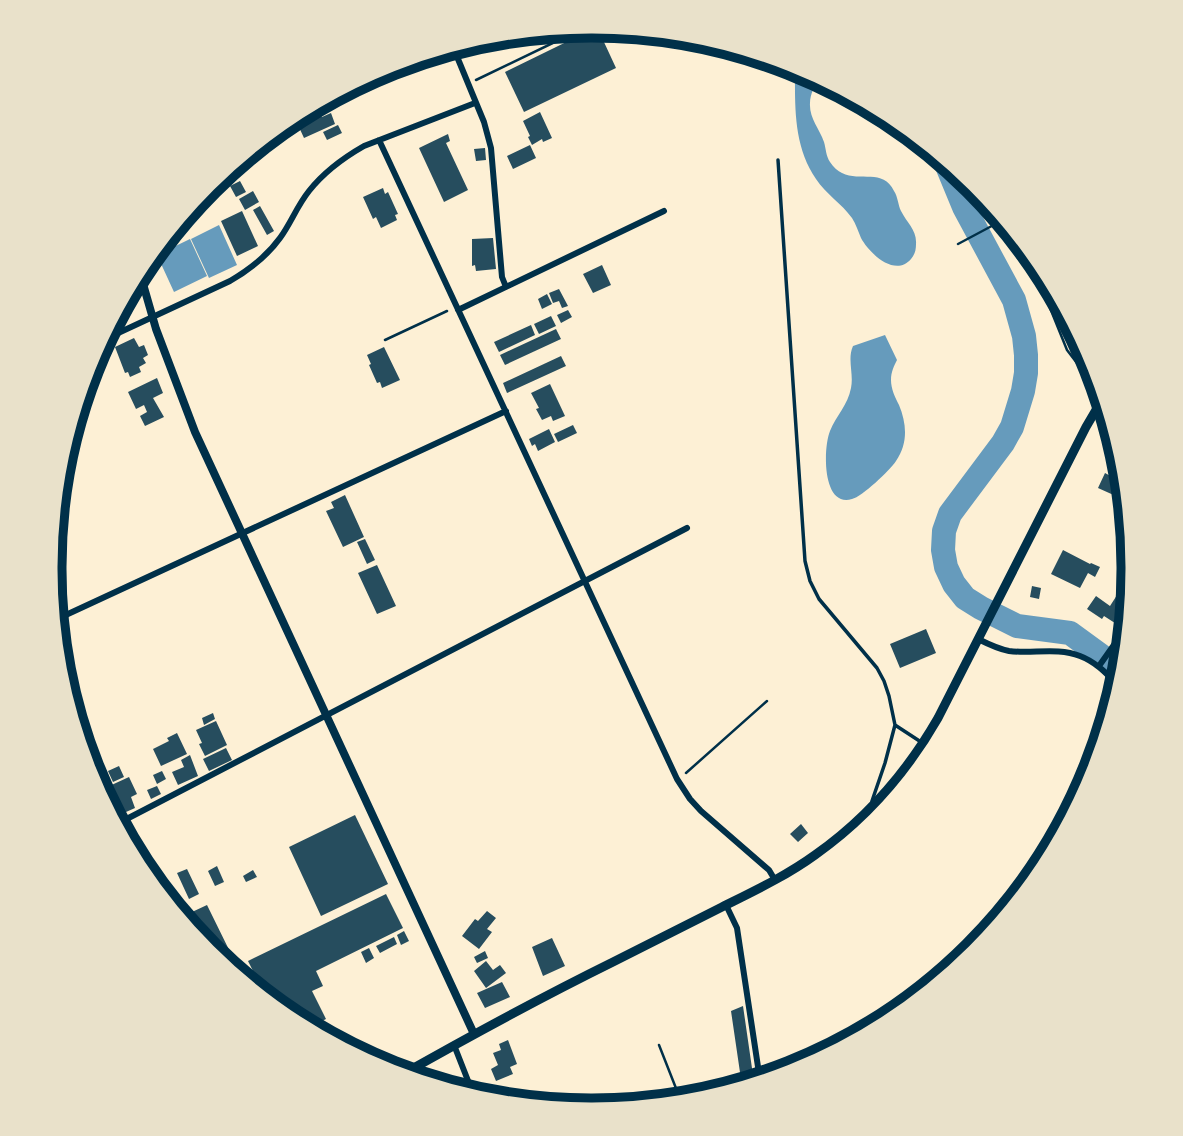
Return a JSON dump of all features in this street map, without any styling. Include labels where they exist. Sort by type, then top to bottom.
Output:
[{"type":"main road","points":[[415,1067],[526,1006],[775,880],[816,855],[869,810],[923,743],[938,718],[1096,409]]},
{"type":"street","points":[[458,56],[484,122],[491,148],[502,277],[506,287]]},
{"type":"street","points":[[117,333],[230,281],[250,268],[280,238],[298,207],[320,178],[348,155],[364,146],[475,103]]},
{"type":"street","points":[[379,140],[677,779],[690,799],[769,870],[775,880]]},
{"type":"street","points":[[458,308],[664,211]]},
{"type":"street","points":[[144,286],[186,411],[474,1034]]},
{"type":"street","points":[[64,616],[506,411]]},
{"type":"street","points":[[126,819],[687,528]]},
{"type":"street","points":[[978,639],[1010,651],[1060,651],[1080,656],[1099,666],[1110,677]]},
{"type":"street","points":[[1099,666],[1115,643]]},
{"type":"street","points":[[726,905],[737,928],[758,1070]]},
{"type":"street","points":[[454,1045],[469,1082]]},
{"type":"lane","points":[[778,160],[804,561],[810,581],[820,599],[877,668],[884,681],[895,725],[869,810]]},
{"type":"lane","points":[[895,725],[923,743]]},
{"type":"path","points":[[468,84],[559,40]]},
{"type":"path","points":[[958,244],[994,224]]},
{"type":"path","points":[[1007,240],[1032,274]]},
{"type":"path","points":[[1044,294],[1067,350],[1083,371]]},
{"type":"path","points":[[385,340],[458,308]]},
{"type":"path","points":[[677,779],[767,701]]},
{"type":"path","points":[[659,1045],[677,1090]]},
{"type":"water","points":[[795,79],[814,88],[810,108],[831,164],[849,175],[884,180],[895,193],[916,239],[914,254],[905,264],[890,265],[876,256],[861,238],[852,218],[816,179],[808,166],[799,139]]},
{"type":"water","points":[[219,225],[237,265],[209,278],[191,239]]},
{"type":"water","points":[[190,239],[207,276],[174,292],[160,261],[169,249]]},
{"type":"water","points":[[885,335],[897,360],[891,383],[904,419],[903,448],[893,465],[869,488],[857,497],[842,499],[835,495],[827,475],[826,450],[830,431],[845,405],[852,383],[853,346]]},
{"type":"building","points":[[592,38],[602,39],[616,68],[524,112],[505,72],[572,39]]},
{"type":"building","points":[[540,112],[552,138],[543,142],[542,139],[532,145],[523,121]]},
{"type":"building","points":[[331,113],[335,124],[304,138],[299,127],[320,115],[322,117]]},
{"type":"building","points":[[338,125],[342,133],[327,140],[323,132]]},
{"type":"building","points":[[448,134],[450,141],[446,143],[468,190],[444,202],[419,148]]},
{"type":"building","points":[[530,145],[536,158],[513,169],[507,156]]},
{"type":"building","points":[[485,148],[486,160],[476,161],[474,149]]},
{"type":"building","points":[[240,181],[246,192],[236,197],[230,186]]},
{"type":"building","points":[[383,188],[385,194],[388,192],[398,214],[395,215],[397,220],[381,228],[376,217],[373,219],[363,197]]},
{"type":"building","points":[[253,191],[259,202],[245,210],[239,199]]},
{"type":"building","points":[[260,206],[274,231],[267,235],[253,210]]},
{"type":"building","points":[[242,211],[258,246],[237,256],[221,221]]},
{"type":"building","points":[[493,238],[496,269],[476,271],[475,265],[472,266],[472,239]]},
{"type":"building","points":[[602,265],[611,285],[593,293],[583,274]]},
{"type":"building","points":[[559,289],[568,306],[562,308],[559,301],[553,303],[549,293]]},
{"type":"building","points":[[547,294],[552,304],[542,309],[538,299]]},
{"type":"building","points":[[568,310],[572,317],[561,323],[557,315]]},
{"type":"building","points":[[551,316],[556,326],[539,334],[534,324]]},
{"type":"building","points":[[531,325],[535,335],[499,352],[494,342]]},
{"type":"building","points":[[556,329],[561,339],[505,365],[500,355]]},
{"type":"building","points":[[134,338],[139,347],[144,345],[148,355],[143,358],[146,363],[139,367],[141,372],[130,377],[128,372],[125,373],[115,347]]},
{"type":"building","points":[[384,347],[400,380],[382,388],[380,382],[377,383],[367,355]]},
{"type":"building","points":[[561,356],[566,366],[507,393],[503,383]]},
{"type":"building","points":[[157,378],[163,393],[153,398],[164,417],[145,426],[140,416],[147,412],[144,405],[136,409],[128,392]]},
{"type":"building","points":[[550,384],[565,416],[553,421],[551,416],[542,420],[531,393]]},
{"type":"building","points":[[573,425],[577,433],[558,442],[554,434]]},
{"type":"building","points":[[549,429],[555,442],[538,451],[529,439]]},
{"type":"building","points":[[1105,473],[1113,477],[1116,496],[1098,488]]},
{"type":"building","points":[[345,495],[364,537],[343,547],[326,511],[334,508],[331,502]]},
{"type":"building","points":[[365,539],[375,560],[367,564],[357,542]]},
{"type":"building","points":[[1063,550],[1100,567],[1095,577],[1088,573],[1080,588],[1051,574]]},
{"type":"building","points":[[377,565],[396,606],[377,614],[358,573]]},
{"type":"building","points":[[1032,586],[1041,588],[1039,599],[1030,597]]},
{"type":"building","points":[[1120,593],[1117,625],[1087,609],[1096,596],[1110,606]]},
{"type":"building","points":[[926,629],[936,653],[900,668],[890,644]]},
{"type":"building","points":[[213,713],[215,719],[204,725],[202,718]]},
{"type":"building","points":[[216,721],[227,745],[205,756],[196,730]]},
{"type":"building","points":[[177,733],[187,754],[161,766],[153,749],[169,741],[167,738]]},
{"type":"building","points":[[226,748],[232,760],[209,771],[203,759]]},
{"type":"building","points":[[190,755],[198,776],[178,785],[172,772],[184,767],[181,760]]},
{"type":"building","points":[[119,766],[124,777],[113,782],[108,771]]},
{"type":"building","points":[[162,771],[166,779],[157,784],[153,775]]},
{"type":"building","points":[[129,777],[137,794],[131,797],[135,808],[123,813],[109,786]]},
{"type":"building","points":[[157,786],[161,794],[151,799],[147,790]]},
{"type":"building","points":[[355,815],[388,884],[321,916],[289,847]]},
{"type":"building","points":[[801,824],[808,833],[798,842],[790,834]]},
{"type":"building","points":[[217,866],[224,882],[215,886],[208,871]]},
{"type":"building","points":[[187,869],[199,894],[189,899],[177,873]]},
{"type":"building","points":[[253,870],[257,877],[246,882],[243,876]]},
{"type":"building","points":[[386,894],[403,928],[316,971],[323,986],[312,991],[326,1019],[320,1023],[256,978],[248,961]]},
{"type":"building","points":[[207,905],[232,957],[195,919],[192,912]]},
{"type":"building","points":[[487,911],[496,918],[487,929],[492,932],[479,949],[462,936],[475,919],[478,921]]},
{"type":"building","points":[[404,931],[409,941],[401,945],[397,935]]},
{"type":"building","points":[[394,937],[397,944],[380,953],[376,946]]},
{"type":"building","points":[[552,938],[565,966],[543,976],[532,947]]},
{"type":"building","points":[[369,948],[374,958],[366,963],[361,952]]},
{"type":"building","points":[[485,951],[488,958],[477,963],[474,957]]},
{"type":"building","points":[[486,961],[493,970],[500,965],[506,973],[486,988],[474,971]]},
{"type":"building","points":[[502,982],[510,997],[485,1008],[477,993]]},
{"type":"building","points":[[743,1006],[753,1072],[740,1076],[731,1011]]},
{"type":"building","points":[[508,1040],[517,1064],[510,1067],[513,1074],[496,1081],[491,1069],[498,1065],[493,1053],[501,1050],[499,1044]]},
{"type":"waterway","points":[[954,182],[964,207],[1014,300],[1024,336],[1026,373],[1012,427],[950,514],[944,531],[946,567],[965,598],[981,608],[1017,626],[1070,633],[1112,666]]}]
